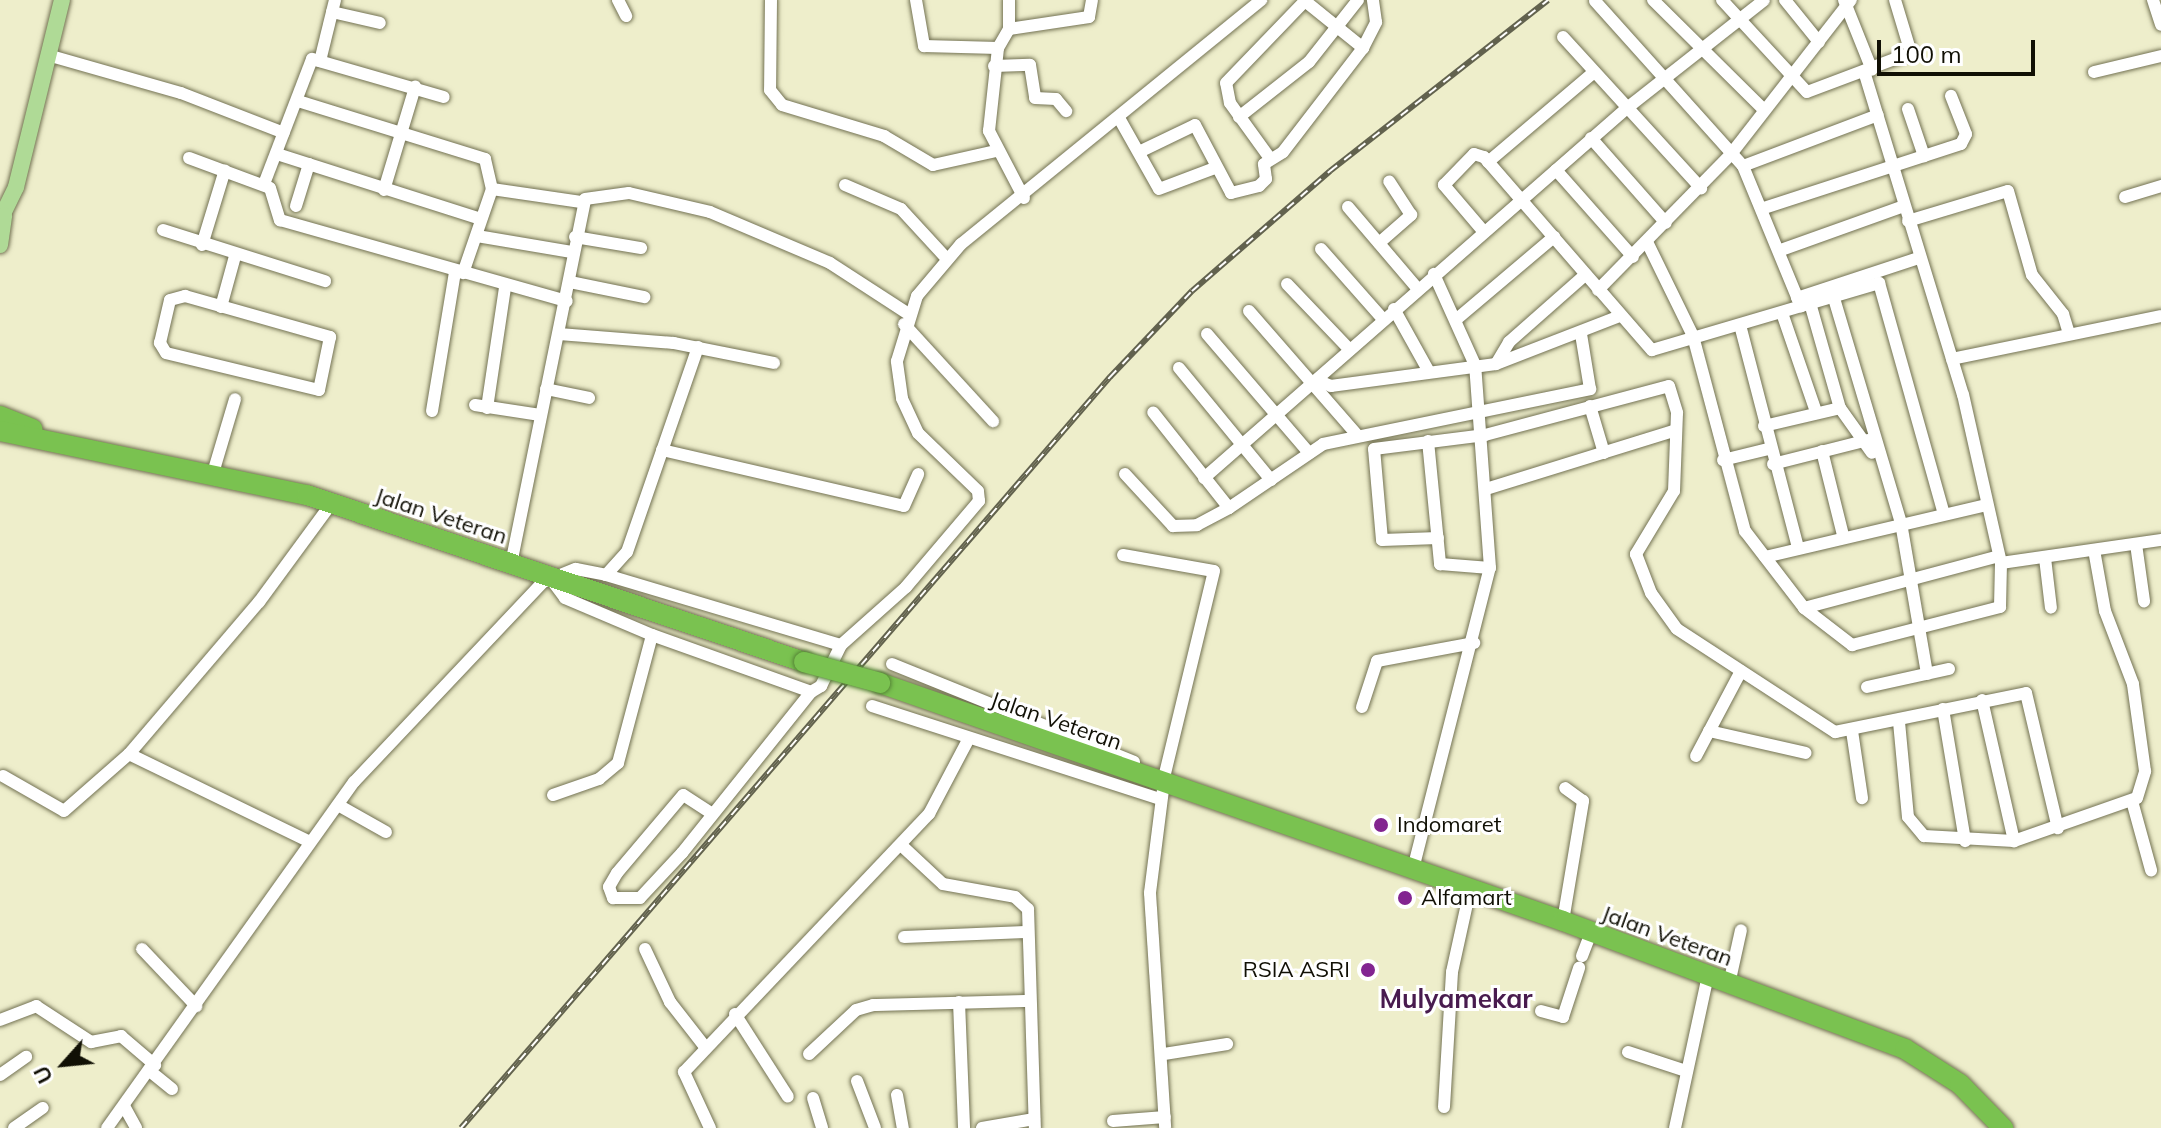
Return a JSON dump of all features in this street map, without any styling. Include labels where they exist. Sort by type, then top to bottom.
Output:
[{"type":"highway","name":"Jalan Veteran","points":[[3,419],[58,441],[213,473],[331,504],[804,662],[880,683],[1163,786],[1563,921],[1905,1049],[1960,1084],[2003,1128]]},
{"type":"main road","points":[[0,245],[2,218],[51,56],[62,0]]},
{"type":"street","points":[[618,0],[626,16]]},
{"type":"street","points":[[771,0],[770,90],[782,105],[884,136],[933,165],[996,151]]},
{"type":"street","points":[[916,0],[923,45],[998,48]]},
{"type":"street","points":[[1009,0],[1009,29],[998,48],[988,123],[996,151],[1024,198]]},
{"type":"street","points":[[1009,29],[1089,17],[1092,0]]},
{"type":"street","points":[[711,813],[683,795],[617,873],[609,887],[613,898],[640,898],[711,813],[811,692],[841,645],[906,587],[979,501],[978,491],[928,445],[906,412],[897,369],[905,318],[947,259],[1261,0]]},
{"type":"street","points":[[1239,117],[1293,77],[1339,29],[1358,0]]},
{"type":"street","points":[[1269,157],[1283,152],[1363,48],[1376,22],[1373,0]]},
{"type":"street","points":[[1653,0],[1764,110]]},
{"type":"street","points":[[1722,0],[1807,92],[1868,72],[1913,50],[1895,0]]},
{"type":"street","points":[[1204,478],[1275,413],[1314,383],[1382,318],[1522,201],[1591,138],[1764,0]]},
{"type":"street","points":[[1785,0],[1819,42]]},
{"type":"street","points":[[2153,0],[2161,25]]},
{"type":"street","points":[[1139,152],[1195,125],[1215,168],[1239,197],[1266,179],[1269,157],[1239,117],[1226,83],[1306,1],[1363,48]]},
{"type":"street","points":[[1595,1],[1743,166],[1803,303],[1840,408],[1868,440],[1897,524]]},
{"type":"street","points":[[1598,290],[1648,244],[1731,154],[1819,42],[1847,1]]},
{"type":"street","points":[[1648,244],[1693,336],[1723,460],[1745,531],[1804,608],[1852,645],[1919,625],[2000,607],[2000,559],[1952,359],[1891,164],[1847,1]]},
{"type":"street","points":[[320,61],[334,6],[380,23]]},
{"type":"street","points":[[1563,37],[1701,188]]},
{"type":"street","points":[[51,56],[181,93],[284,133]]},
{"type":"street","points":[[2094,72],[2161,56]]},
{"type":"street","points":[[264,184],[298,101],[309,61],[320,61],[444,97]]},
{"type":"street","points":[[994,66],[1031,65],[1036,98],[1056,99],[1066,111]]},
{"type":"street","points":[[1488,162],[1594,72]]},
{"type":"street","points":[[384,190],[415,87]]},
{"type":"street","points":[[1764,208],[1965,140],[1951,96]]},
{"type":"street","points":[[298,101],[485,159],[492,189],[477,236],[459,273],[432,411]]},
{"type":"street","points":[[1908,109],[1924,156]]},
{"type":"street","points":[[1743,166],[1878,115]]},
{"type":"street","points":[[1119,118],[1159,189],[1215,168]]},
{"type":"street","points":[[1591,138],[1666,223]]},
{"type":"street","points":[[277,154],[481,219]]},
{"type":"street","points":[[1484,232],[1444,185],[1474,154],[1488,162],[1647,349],[1782,313],[1919,258]]},
{"type":"street","points":[[189,158],[264,184],[280,220],[505,288],[567,301]]},
{"type":"street","points":[[296,206],[309,164]]},
{"type":"street","points":[[202,245],[225,170]]},
{"type":"street","points":[[1556,170],[1633,257]]},
{"type":"street","points":[[1379,243],[1411,212],[1389,181]]},
{"type":"street","points":[[845,185],[901,209],[947,259]]},
{"type":"street","points":[[2125,197],[2161,186]]},
{"type":"street","points":[[492,189],[581,202],[629,193],[710,212],[830,263],[905,318],[993,421]]},
{"type":"street","points":[[1908,221],[2008,191],[2032,275],[2063,314],[2069,334]]},
{"type":"street","points":[[511,564],[540,415],[567,301],[581,202]]},
{"type":"street","points":[[1781,250],[1904,206]]},
{"type":"street","points":[[1348,207],[1417,288]]},
{"type":"street","points":[[163,230],[235,256],[325,281]]},
{"type":"street","points":[[477,236],[572,252]]},
{"type":"street","points":[[575,237],[641,248]]},
{"type":"street","points":[[1458,318],[1554,237]]},
{"type":"street","points":[[1321,249],[1382,318]]},
{"type":"street","points":[[221,307],[235,256]]},
{"type":"street","points":[[1413,869],[1474,643],[1490,568],[1485,435],[1475,365],[1458,318],[1434,274]]},
{"type":"street","points":[[1496,364],[1509,342],[1585,275]]},
{"type":"street","points":[[570,282],[644,297]]},
{"type":"street","points":[[1803,303],[1872,282],[1883,288],[1944,514]]},
{"type":"street","points":[[1287,284],[1350,350]]},
{"type":"street","points":[[505,288],[481,407],[540,415]]},
{"type":"street","points":[[1833,295],[1911,578],[1927,674]]},
{"type":"street","points":[[185,296],[221,307],[330,337],[319,390],[161,349],[170,300],[185,296]]},
{"type":"street","points":[[1394,309],[1429,372]]},
{"type":"street","points":[[1249,311],[1358,436]]},
{"type":"street","points":[[1782,313],[1816,412]]},
{"type":"street","points":[[1314,383],[1331,386],[1496,364],[1581,334],[1620,316]]},
{"type":"street","points":[[1952,359],[2161,316]]},
{"type":"street","points":[[1740,325],[1768,449],[1798,548]]},
{"type":"street","points":[[559,334],[698,347],[774,363]]},
{"type":"street","points":[[1207,334],[1309,453]]},
{"type":"street","points":[[1125,474],[1173,526],[1205,523],[1309,453],[1358,436],[1483,415],[1590,389],[1581,334]]},
{"type":"street","points":[[606,575],[627,552],[698,347]]},
{"type":"street","points":[[1179,368],[1271,480]]},
{"type":"street","points":[[1438,538],[1382,540],[1371,454],[1428,441],[1485,435],[1666,385],[1676,405],[1674,491],[1638,543],[1639,562],[1677,629],[1814,724],[1852,731],[2022,691],[2029,697],[2058,828]]},
{"type":"street","points":[[546,389],[589,398]]},
{"type":"street","points":[[213,473],[235,399]]},
{"type":"street","points":[[1590,406],[1604,453]]},
{"type":"street","points":[[1764,426],[1840,408]]},
{"type":"street","points":[[1153,412],[1229,508]]},
{"type":"street","points":[[1486,489],[1673,431]]},
{"type":"street","points":[[1773,464],[1868,440]]},
{"type":"street","points":[[1428,441],[1442,566],[1490,568]]},
{"type":"street","points":[[1723,460],[1768,449]]},
{"type":"street","points":[[662,450],[904,506],[918,474]]},
{"type":"street","points":[[1822,451],[1843,535]]},
{"type":"street","points":[[3,776],[64,811],[129,754],[259,602],[331,504]]},
{"type":"street","points":[[1765,557],[1843,535],[1986,505]]},
{"type":"street","points":[[1804,608],[1911,578],[2000,559],[2045,558],[2161,540]]},
{"type":"street","points":[[2136,544],[2144,601]]},
{"type":"street","points":[[2094,550],[2105,611],[2133,684],[2145,771],[2132,801],[2151,870]]},
{"type":"street","points":[[1113,1121],[1165,1122],[1164,1054],[1150,893],[1163,786],[1214,571],[1123,555]]},
{"type":"street","points":[[2045,558],[2051,608]]},
{"type":"street","points":[[107,1128],[153,1068],[310,842],[407,718],[550,578],[576,569],[606,575],[841,645]]},
{"type":"street","points":[[550,578],[565,598],[652,635],[811,692]]},
{"type":"street","points":[[553,795],[618,763],[652,635]]},
{"type":"street","points":[[1362,707],[1380,659],[1474,643]]},
{"type":"street","points":[[892,664],[1163,786]]},
{"type":"street","points":[[1867,687],[1949,669]]},
{"type":"street","points":[[1696,756],[1741,671]]},
{"type":"street","points":[[1982,700],[2014,841]]},
{"type":"street","points":[[872,706],[967,742],[1163,786]]},
{"type":"street","points":[[1943,709],[1965,841]]},
{"type":"street","points":[[1899,722],[1910,826],[1924,836],[1965,841],[2014,841],[2132,801]]},
{"type":"street","points":[[1709,731],[1806,753]]},
{"type":"street","points":[[1852,731],[1862,798]]},
{"type":"street","points":[[710,1128],[683,1079],[704,1045],[901,845],[941,799],[967,742]]},
{"type":"street","points":[[129,754],[310,842]]},
{"type":"street","points":[[1563,921],[1583,801],[1565,788]]},
{"type":"street","points":[[338,805],[386,832]]},
{"type":"street","points":[[901,845],[943,884],[1015,897],[1028,909],[1025,932],[1034,1123],[982,1128]]},
{"type":"street","points":[[1444,1107],[1452,972],[1470,890]]},
{"type":"street","points":[[1729,984],[1741,930]]},
{"type":"street","points":[[904,937],[1025,932]]},
{"type":"street","points":[[1541,1011],[1563,1017],[1591,933]]},
{"type":"street","points":[[142,949],[196,1006]]},
{"type":"street","points":[[645,949],[677,1011],[704,1045]]},
{"type":"street","points":[[1675,1128],[1708,976]]},
{"type":"street","points":[[809,1054],[856,1010],[891,1001],[1028,1001]]},
{"type":"street","points":[[959,1002],[964,1128]]},
{"type":"street","points":[[0,1020],[36,1006],[91,1042],[121,1036],[172,1089]]},
{"type":"street","points":[[735,1014],[788,1097]]},
{"type":"street","points":[[1164,1054],[1227,1044]]},
{"type":"street","points":[[1628,1052],[1686,1071]]},
{"type":"street","points":[[0,1075],[26,1057]]},
{"type":"street","points":[[857,1081],[875,1128]]},
{"type":"street","points":[[897,1095],[903,1128]]},
{"type":"street","points":[[813,1098],[822,1128]]},
{"type":"street","points":[[124,1106],[136,1128]]},
{"type":"street","points":[[14,1128],[43,1108]]},
{"type":"railway","points":[[461,1128],[1110,377],[1192,291],[1330,171],[1548,0]]},
{"type":"place","name":"Indomaret","points":[[1381,825]]},
{"type":"place","name":"Alfamart","points":[[1405,898]]},
{"type":"place","name":"RSIA ASRI","points":[[1368,970]]},
{"type":"district","name":"Mulyamekar","points":[[1456,999]]}]
